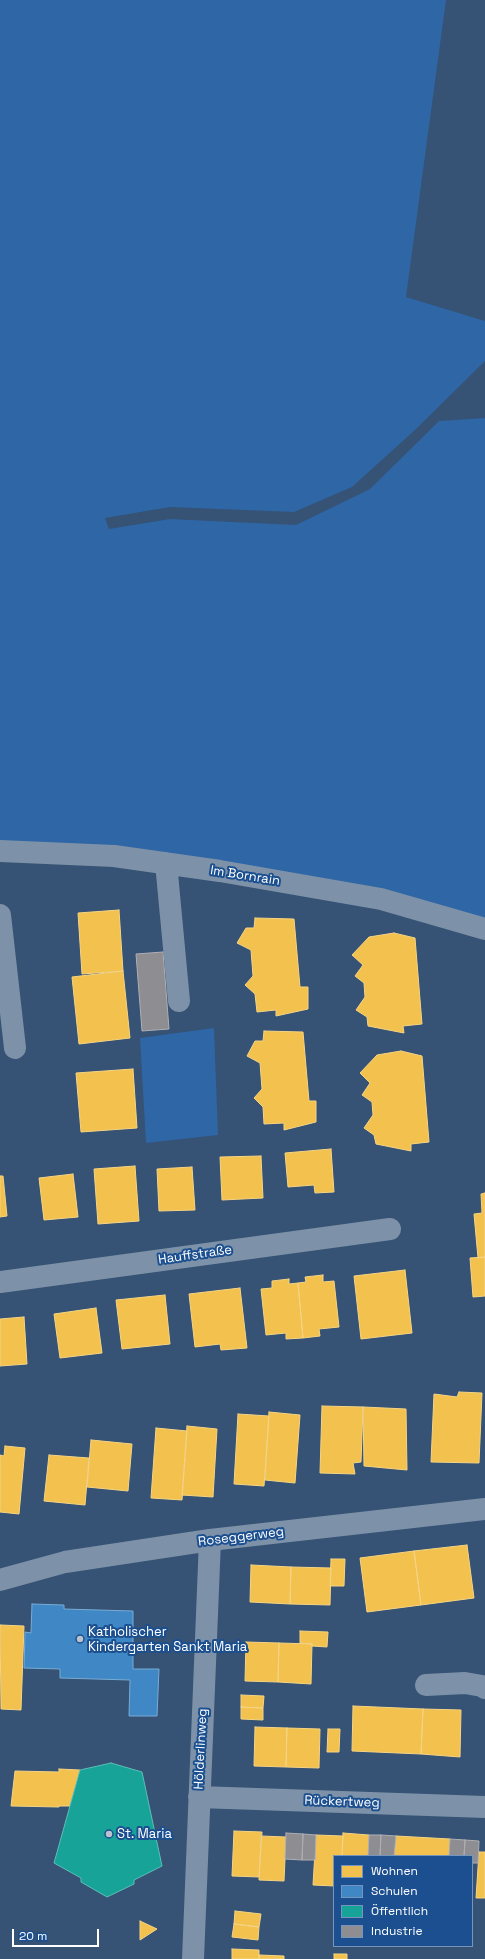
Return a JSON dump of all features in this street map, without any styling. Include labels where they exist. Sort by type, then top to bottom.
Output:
[{"type":"street","name":"Im Bornrain","points":[[0,851],[114,856],[166,863],[381,899],[485,929]]},
{"type":"street","points":[[166,863],[179,1000]]},
{"type":"street","points":[[0,915],[15,1048]]},
{"type":"street","name":"Hauffstraße","points":[[0,1282],[390,1229]]},
{"type":"street","name":"Roseggerweg","points":[[0,1580],[65,1562],[210,1540],[485,1509]]},
{"type":"street","name":"Hölderlinweg","points":[[193,1959],[199,1797],[193,1762],[210,1540]]},
{"type":"street","points":[[426,1685],[465,1683],[482,1686],[485,1688]]},
{"type":"street","name":"Rückertweg","points":[[199,1797],[485,1807]]},
{"type":"shaded area","points":[[0,0],[446,0],[406,297],[485,321],[485,361],[415,430],[352,487],[294,512],[170,507],[105,518],[109,529],[170,519],[296,525],[370,489],[439,421],[485,418],[485,929],[381,899],[0,851]]},
{"type":"shaded area","points":[[214,1028],[218,1135],[146,1143],[140,1038]]},
{"type":"building: Wohnen","points":[[119,910],[123,971],[82,974],[78,913]]},
{"type":"building: Wohnen","points":[[255,918],[294,919],[300,987],[308,987],[308,1009],[276,1016],[276,1010],[257,1012],[255,994],[245,985],[253,976],[251,950],[237,943],[246,928],[254,928]]},
{"type":"building: Wohnen","points":[[394,933],[415,938],[422,1024],[403,1026],[404,1033],[368,1026],[367,1017],[356,1010],[365,997],[364,983],[355,976],[363,965],[352,955],[369,937]]},
{"type":"building: Wohnen","points":[[123,971],[130,1038],[79,1044],[72,977]]},
{"type":"building: Wohnen","points":[[264,1031],[303,1032],[309,1101],[316,1101],[316,1122],[284,1130],[284,1123],[264,1124],[263,1107],[254,1098],[262,1089],[260,1063],[247,1056],[255,1041],[263,1041]]},
{"type":"building: Wohnen","points":[[401,1051],[422,1056],[429,1142],[411,1144],[411,1151],[376,1144],[374,1135],[364,1128],[373,1115],[372,1102],[362,1095],[370,1083],[360,1073],[377,1055]]},
{"type":"building: Wohnen","points":[[133,1069],[137,1128],[81,1132],[76,1073]]},
{"type":"building: Wohnen","points":[[331,1149],[334,1192],[315,1193],[314,1185],[288,1187],[285,1153]]},
{"type":"building: Wohnen","points":[[261,1156],[263,1198],[222,1200],[220,1157]]},
{"type":"building: Wohnen","points":[[135,1166],[139,1221],[98,1224],[94,1169]]},
{"type":"building: Wohnen","points":[[192,1167],[195,1210],[159,1211],[157,1169]]},
{"type":"building: Wohnen","points":[[73,1174],[78,1217],[44,1220],[39,1178]]},
{"type":"building: Wohnen","points":[[0,1176],[3,1176],[7,1216],[0,1217]]},
{"type":"building: Wohnen","points":[[485,1193],[485,1257],[478,1258],[474,1214],[482,1213],[481,1194]]},
{"type":"building: Wohnen","points":[[485,1257],[485,1296],[473,1297],[470,1258]]},
{"type":"building: Wohnen","points":[[405,1270],[412,1333],[361,1339],[354,1276]]},
{"type":"building: Wohnen","points":[[323,1275],[323,1282],[334,1281],[339,1327],[319,1329],[320,1336],[303,1338],[298,1283],[306,1282],[305,1277]]},
{"type":"building: Wohnen","points":[[289,1279],[289,1284],[298,1283],[303,1338],[286,1339],[286,1333],[266,1335],[261,1289],[272,1288],[272,1281]]},
{"type":"building: Wohnen","points":[[240,1288],[247,1348],[221,1350],[220,1344],[195,1347],[189,1294]]},
{"type":"building: Wohnen","points":[[165,1295],[170,1344],[122,1349],[116,1300]]},
{"type":"building: Wohnen","points":[[96,1308],[102,1353],[60,1358],[54,1314]]},
{"type":"building: Wohnen","points":[[24,1317],[27,1364],[0,1366],[0,1319]]},
{"type":"building: Wohnen","points":[[459,1392],[482,1393],[479,1463],[431,1462],[434,1394],[457,1397]]},
{"type":"building: Wohnen","points":[[322,1406],[363,1407],[361,1462],[353,1463],[355,1474],[320,1473]]},
{"type":"building: Wohnen","points":[[363,1407],[406,1409],[407,1470],[364,1466]]},
{"type":"building: Wohnen","points":[[269,1412],[300,1415],[295,1483],[265,1480]]},
{"type":"building: Wohnen","points":[[238,1414],[269,1416],[264,1486],[234,1484]]},
{"type":"building: Wohnen","points":[[187,1426],[217,1429],[213,1497],[182,1495]]},
{"type":"building: Wohnen","points":[[156,1428],[187,1431],[182,1500],[151,1498]]},
{"type":"building: Wohnen","points":[[91,1440],[132,1444],[128,1491],[87,1487]]},
{"type":"building: Wohnen","points":[[5,1446],[25,1448],[19,1514],[0,1512],[0,1455],[4,1456]]},
{"type":"building: Wohnen","points":[[49,1455],[89,1458],[85,1505],[44,1501]]},
{"type":"building: Wohnen","points":[[467,1545],[474,1598],[421,1605],[414,1551]]},
{"type":"building: Wohnen","points":[[414,1551],[421,1605],[367,1612],[360,1558]]},
{"type":"building: Wohnen","points":[[331,1559],[345,1559],[344,1586],[330,1586]]},
{"type":"building: Wohnen","points":[[251,1565],[291,1567],[290,1604],[250,1602]]},
{"type":"building: Wohnen","points":[[291,1567],[331,1568],[330,1605],[290,1604]]},
{"type":"building: Wohnen","points":[[0,1625],[24,1626],[21,1710],[1,1709]]},
{"type":"building: Wohnen","points":[[300,1631],[328,1632],[327,1647],[312,1646],[312,1644],[300,1643]]},
{"type":"building: Wohnen","points":[[246,1642],[279,1643],[278,1682],[245,1681]]},
{"type":"building: Wohnen","points":[[279,1643],[312,1644],[311,1684],[278,1682]]},
{"type":"building: Wohnen","points":[[241,1695],[264,1696],[263,1708],[241,1707]]},
{"type":"building: Wohnen","points":[[353,1706],[423,1709],[421,1754],[352,1751]]},
{"type":"building: Wohnen","points":[[241,1707],[263,1708],[263,1720],[241,1719]]},
{"type":"building: Wohnen","points":[[423,1709],[461,1710],[460,1757],[421,1754]]},
{"type":"building: Wohnen","points":[[255,1727],[287,1728],[286,1767],[254,1766]]},
{"type":"building: Wohnen","points":[[287,1728],[320,1729],[319,1768],[286,1767]]},
{"type":"building: Wohnen","points":[[328,1729],[340,1729],[339,1752],[327,1752]]},
{"type":"building: Wohnen","points":[[59,1769],[80,1770],[70,1806],[11,1806],[15,1771],[59,1772]]},
{"type":"building: Wohnen","points":[[234,1831],[262,1832],[259,1877],[232,1876]]},
{"type":"building: Wohnen","points":[[343,1833],[369,1835],[368,1855],[342,1855]]},
{"type":"building: Wohnen","points":[[316,1835],[343,1836],[342,1855],[333,1855],[333,1886],[313,1885]]},
{"type":"building: Wohnen","points":[[261,1836],[286,1837],[284,1881],[259,1880]]},
{"type":"building: Wohnen","points":[[396,1836],[450,1839],[449,1855],[394,1855]]},
{"type":"building: Wohnen","points":[[479,1852],[485,1852],[485,1898],[476,1898]]},
{"type":"building: Wohnen","points":[[235,1911],[261,1914],[259,1927],[234,1924]]},
{"type":"building: Wohnen","points":[[140,1921],[157,1929],[140,1940]]},
{"type":"building: Wohnen","points":[[234,1924],[259,1927],[258,1940],[232,1937]]},
{"type":"building: Wohnen","points":[[232,1949],[259,1950],[259,1959],[232,1959]]},
{"type":"building: Wohnen","points":[[334,1954],[347,1954],[347,1959],[334,1959]]},
{"type":"building: Wohnen","points":[[259,1955],[284,1956],[284,1959],[259,1959]]},
{"type":"building: Schulen","points":[[32,1604],[64,1605],[64,1609],[133,1611],[133,1669],[159,1669],[157,1716],[129,1716],[130,1680],[60,1678],[60,1669],[24,1668],[25,1632],[31,1633]]},
{"type":"building: Öffentlich","name":"St. Maria","points":[[111,1763],[142,1772],[162,1866],[134,1880],[134,1884],[107,1897],[81,1882],[81,1878],[54,1863],[80,1770]]},
{"type":"building: Industrie","points":[[163,952],[169,1029],[142,1031],[136,954]]},
{"type":"building: Industrie","points":[[286,1833],[303,1834],[302,1860],[285,1859]]},
{"type":"building: Industrie","points":[[303,1834],[316,1835],[315,1860],[302,1860]]},
{"type":"building: Industrie","points":[[369,1835],[381,1835],[380,1855],[368,1855]]},
{"type":"building: Industrie","points":[[381,1835],[396,1836],[394,1855],[380,1855]]},
{"type":"building: Industrie","points":[[450,1839],[465,1840],[464,1855],[449,1855]]},
{"type":"building: Industrie","points":[[465,1840],[479,1841],[478,1863],[473,1863],[473,1855],[464,1855]]},
{"type":"place","name":"Katholischer Kindergarten Sankt Maria","points":[[80,1639]]},
{"type":"place","name":"St. Maria","points":[[109,1834]]}]
